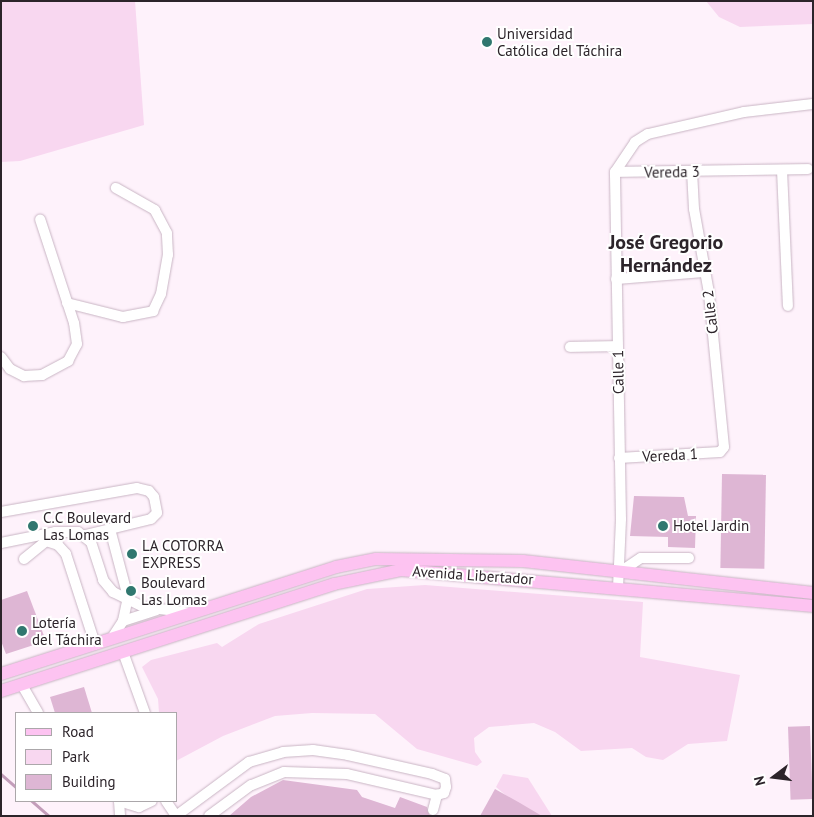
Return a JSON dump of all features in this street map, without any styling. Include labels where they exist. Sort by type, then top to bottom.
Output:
[{"type":"main road","name":"Avenida Libertador","points":[[1,674],[336,568],[376,559],[523,561],[813,593]]},
{"type":"main road","name":"Avenida Libertador","points":[[1,692],[334,584],[401,570],[813,606]]},
{"type":"street","points":[[615,172],[635,142],[648,134],[744,112],[813,104]]},
{"type":"street","name":"Vereda 3","points":[[615,172],[730,172],[808,169]]},
{"type":"street","points":[[782,170],[788,306]]},
{"type":"street","name":"Calle 2","points":[[692,171],[694,209],[704,272],[724,442],[720,452]]},
{"type":"street","name":"Calle 1","points":[[615,172],[620,572],[618,588]]},
{"type":"street","points":[[67,303],[123,317],[153,311],[161,294],[168,255],[167,233],[155,210],[116,188]]},
{"type":"street","points":[[1,356],[10,369],[24,376],[42,375],[68,361],[77,344],[67,303],[40,219]]},
{"type":"street","points":[[616,279],[704,272]]},
{"type":"street","points":[[570,346],[617,346]]},
{"type":"street","name":"Vereda 1","points":[[619,458],[720,452]]},
{"type":"street","points":[[1,512],[137,488],[149,491],[154,497],[157,512],[152,519],[85,535],[71,531],[55,532],[1,543]]},
{"type":"street","points":[[110,528],[128,597],[123,621],[112,638]]},
{"type":"street","points":[[85,535],[97,551],[108,588],[144,607],[192,613]]},
{"type":"street","points":[[24,559],[46,541],[58,545],[66,554],[95,644]]},
{"type":"street","points":[[620,572],[640,558],[689,558]]},
{"type":"street","points":[[123,621],[157,610]]},
{"type":"street","points":[[123,652],[146,712]]},
{"type":"street","points":[[22,685],[37,712]]},
{"type":"street","points":[[167,802],[176,816],[249,762],[284,752],[313,750],[348,755],[432,774],[445,779],[444,793],[437,795],[348,774],[284,772],[251,785],[209,816]]},
{"type":"street","points":[[433,810],[437,795]]},
{"type":"street","points":[[119,802],[120,816]]},
{"type":"street","points":[[122,802],[139,807],[150,802]]},
{"type":"green space","points":[[1,1],[135,1],[144,125],[20,161],[1,162]]},
{"type":"green space","points":[[706,1],[813,1],[813,24],[740,27],[719,17]]},
{"type":"green space","points":[[425,585],[643,602],[640,657],[740,675],[727,741],[688,744],[663,760],[646,757],[632,748],[581,751],[555,732],[534,723],[489,727],[474,738],[475,752],[482,762],[477,766],[417,749],[375,714],[312,713],[275,716],[223,736],[178,760],[178,712],[159,712],[158,699],[142,667],[151,660],[217,643],[222,647],[259,624],[367,589]]},
{"type":"green space","points":[[503,774],[528,778],[552,816],[530,816],[496,787]]},
{"type":"building","points":[[722,474],[766,475],[764,569],[720,568]]},
{"type":"building","name":"Hotel Jardin","points":[[634,496],[684,497],[688,516],[696,516],[695,548],[668,547],[668,537],[630,536]]},
{"type":"building","name":"Lotería del Táchira","points":[[27,591],[46,641],[6,654],[1,641],[1,600]]},
{"type":"building","points":[[84,687],[92,712],[55,712],[50,697]]},
{"type":"building","points":[[810,726],[813,799],[791,800],[788,727]]},
{"type":"building","points":[[283,780],[357,790],[362,797],[395,808],[400,797],[427,807],[430,816],[229,816],[251,797]]},
{"type":"building","points":[[495,789],[520,803],[542,816],[480,816]]},
{"type":"waterway","points":[[1,774],[15,786]]},
{"type":"waterway","points":[[33,802],[49,816]]},
{"type":"place","name":"Universidad Católica del Táchira","points":[[487,42]]},
{"type":"place","name":"C.C Boulevard Las Lomas","points":[[33,526]]},
{"type":"place","name":"Hotel Jardin","points":[[663,526]]},
{"type":"place","name":"LA COTORRA EXPRESS","points":[[132,554]]},
{"type":"place","name":"Boulevard Las Lomas","points":[[131,591]]},
{"type":"place","name":"Lotería del Táchira","points":[[22,631]]},
{"type":"district","name":"José Gregorio Hernández","points":[[666,254]]}]
